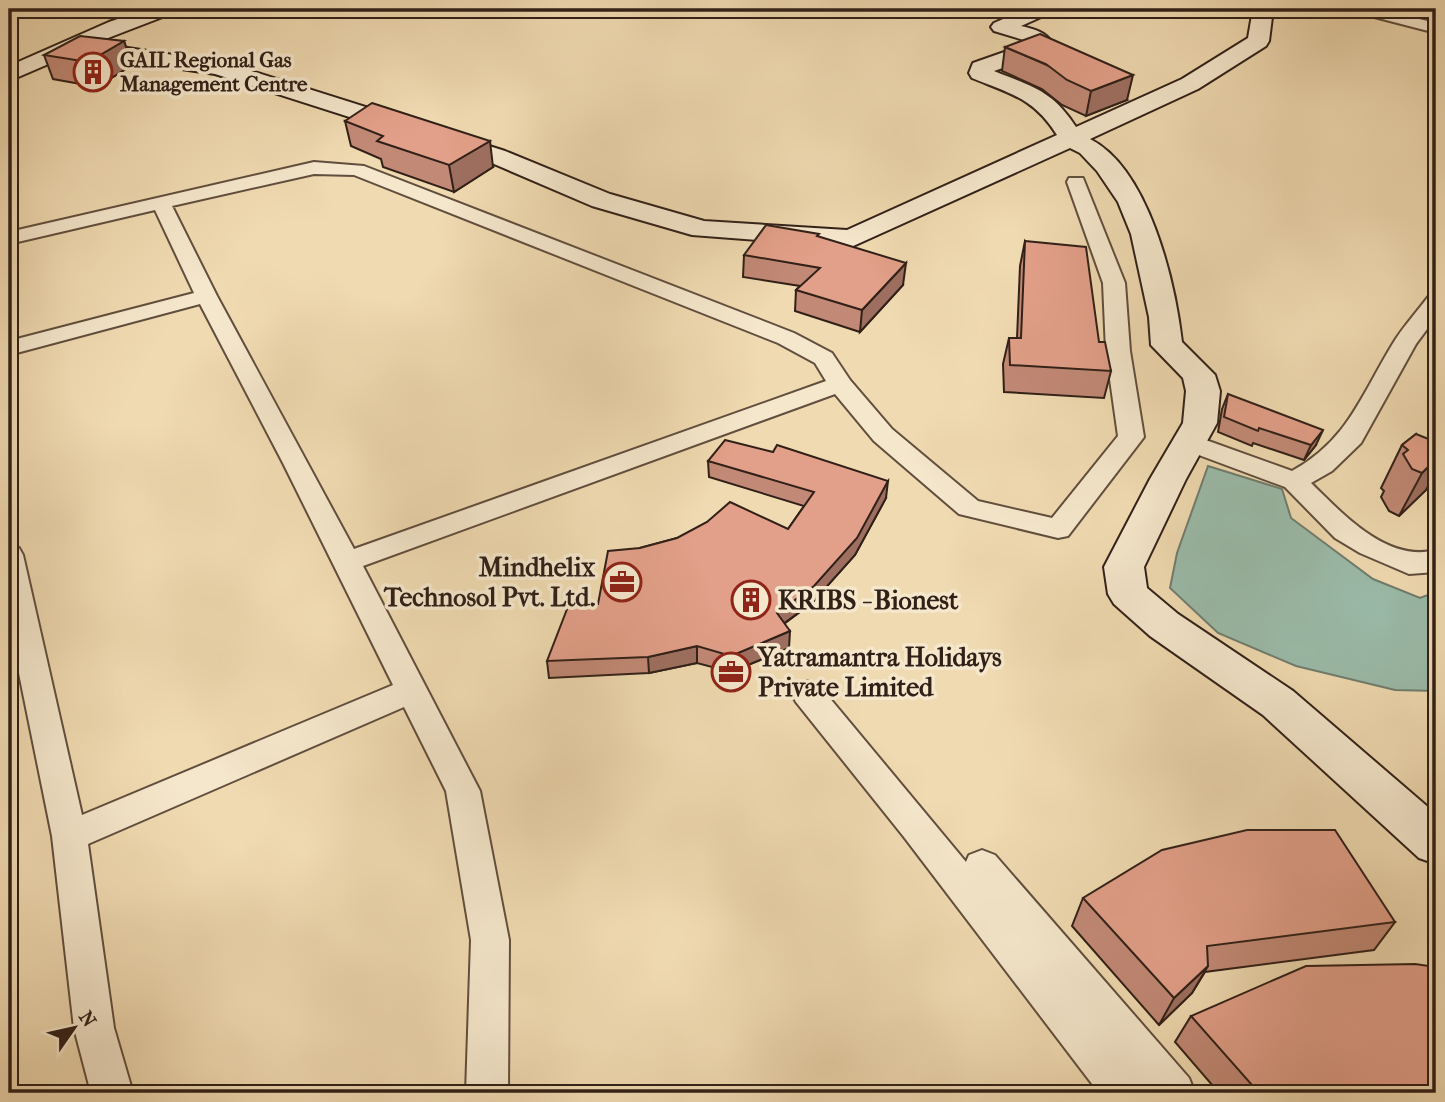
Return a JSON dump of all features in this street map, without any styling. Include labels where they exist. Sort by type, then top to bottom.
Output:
[{"type":"street","points":[[9,74],[67,46],[166,9]]},
{"type":"street","points":[[1043,9],[1001,27],[1032,36],[1041,42],[1021,54],[981,68],[980,73],[1039,98],[1054,111],[1072,139],[1089,148],[1107,166],[1131,202],[1145,234],[1164,317],[1167,345],[1199,375],[1203,391],[1200,423],[1124,567],[1128,594],[1164,625],[1278,703],[1436,844]]},
{"type":"street","points":[[67,46],[218,68],[496,156],[601,200],[702,229],[851,239],[1190,84],[1258,41],[1263,9]]},
{"type":"street","points":[[1360,9],[1436,28]]},
{"type":"street","points":[[9,239],[314,167],[357,170],[786,338],[824,358],[840,384],[883,435],[969,508],[1058,529],[1131,437],[1118,351],[1114,283],[1076,182]]},
{"type":"street","points":[[161,203],[206,296],[463,791],[490,940],[487,1093]]},
{"type":"street","points":[[9,348],[206,296]]},
{"type":"street","points":[[1294,481],[1323,465],[1352,437],[1405,343],[1436,302]]},
{"type":"street","points":[[346,562],[840,384]]},
{"type":"street","points":[[1189,442],[1294,481],[1345,531],[1370,547],[1409,564],[1433,563],[1436,560]]},
{"type":"street","points":[[9,555],[69,836],[94,1028],[112,1093]]},
{"type":"street","points":[[69,836],[410,691]]},
{"type":"street","points":[[807,693],[1125,1093]]},
{"type":"street","points":[[982,866],[1174,1093]]},
{"type":"shaded area","points":[[1208,466],[1282,489],[1291,518],[1373,579],[1420,598],[1436,592],[1436,691],[1395,690],[1296,666],[1218,633],[1170,588],[1177,553]]},
{"type":"building","points":[[1040,34],[1133,75],[1091,91],[1067,80],[1046,64],[1005,47]]},
{"type":"building","points":[[80,36],[124,41],[88,62],[44,55]]},
{"type":"building","points":[[372,103],[490,141],[449,165],[377,141],[383,136],[345,121]]},
{"type":"building","points":[[766,225],[819,234],[817,236],[906,263],[862,310],[796,290],[820,268],[744,255]]},
{"type":"building","points":[[1025,241],[1086,247],[1099,342],[1105,342],[1111,371],[1010,365],[1009,338],[1021,338]]},
{"type":"building","points":[[1228,394],[1323,430],[1311,445],[1259,428],[1258,431],[1224,417]]},
{"type":"building","points":[[1416,434],[1436,442],[1436,459],[1422,473],[1412,469],[1403,454],[1408,450],[1402,445]]},
{"type":"building","points":[[725,440],[773,452],[777,445],[888,481],[857,538],[814,586],[777,613],[790,631],[731,656],[697,646],[648,657],[547,661],[569,604],[598,604],[608,551],[640,548],[677,538],[707,522],[730,502],[788,529],[814,492],[708,461]]},
{"type":"building","points":[[1247,830],[1335,830],[1395,922],[1207,946],[1208,966],[1174,998],[1083,898],[1162,850]]},
{"type":"building","points":[[1415,964],[1436,967],[1436,1093],[1259,1093],[1191,1016],[1306,966]]},
{"type":"place","name":"GAIL Regional Gas Management Centre","points":[[93,72]]},
{"type":"place","name":"Mindhelix Technosol Pvt. Ltd.","points":[[622,582]]},
{"type":"place","name":"KRIBS - Bionest","points":[[751,600]]},
{"type":"place","name":"Yatramantra Holidays Private Limited","points":[[731,672]]}]
